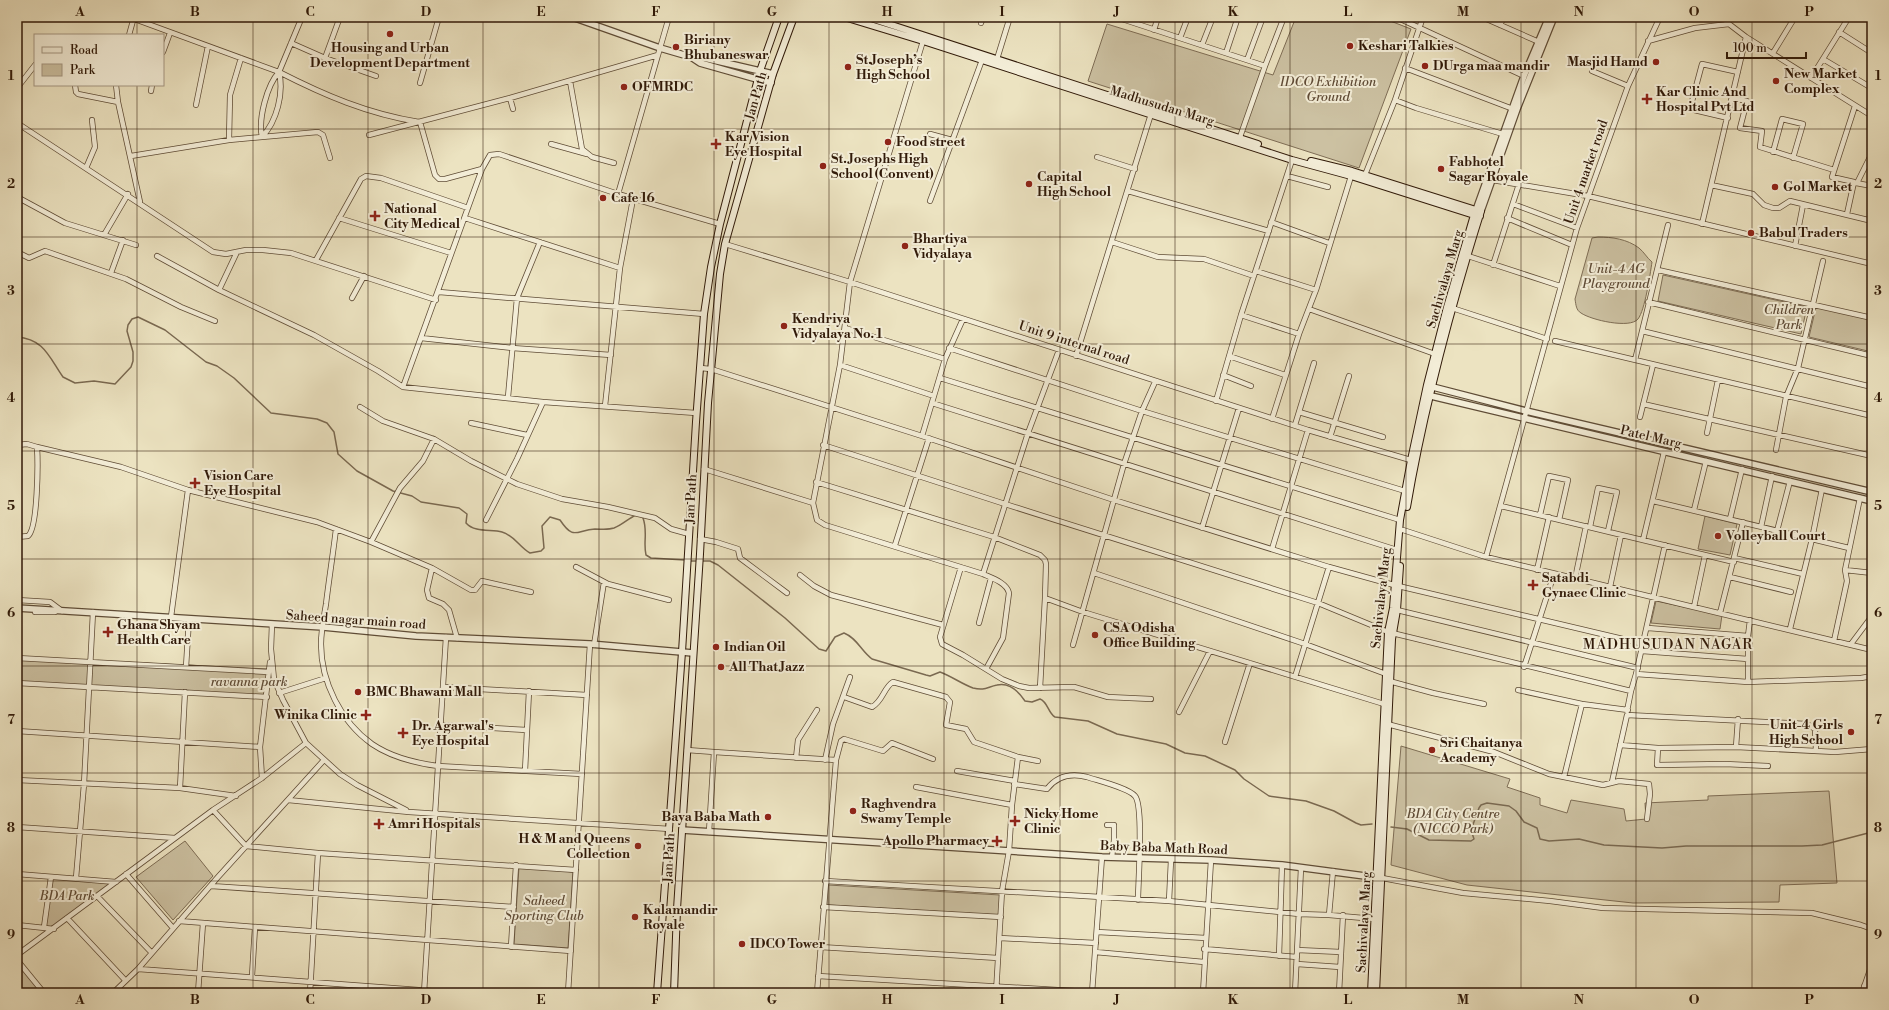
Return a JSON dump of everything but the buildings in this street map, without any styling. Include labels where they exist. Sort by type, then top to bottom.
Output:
[{"type":"main road","name":"Jan Path","points":[[657,993],[670,829],[688,568],[696,413],[704,314],[711,267],[720,224],[760,71],[779,17]]},
{"type":"main road","name":"Jan Path","points":[[674,993],[682,830],[699,571],[704,468],[720,274],[725,244],[773,74],[794,17]]},
{"type":"main road","name":"Madhusudan Marg","points":[[844,17],[924,41],[1292,160],[1365,175],[1478,213]]},
{"type":"main road","name":"Madhusudan Marg","points":[[867,17],[880,19],[998,59],[1240,137],[1295,157],[1352,173],[1478,213]]},
{"type":"main road","name":"Sachivalaya Marg","points":[[1430,386],[1435,354],[1478,213]]},
{"type":"main road","name":"Sachivalaya Marg","points":[[1390,632],[1397,610],[1397,550],[1405,491],[1450,307]]},
{"type":"main road","name":"Sachivalaya Marg","points":[[1376,993],[1379,878],[1390,632],[1413,461]]},
{"type":"main road","name":"Sachivalaya Marg","points":[[1385,724],[1384,704],[1387,678]]},
{"type":"main road","name":"Sachivalaya Marg","points":[[1371,993],[1379,878]]},
{"type":"street","points":[[262,137],[260,122],[270,85],[273,78],[279,72],[302,17]]},
{"type":"street","points":[[325,58],[340,17]]},
{"type":"street","points":[[420,83],[439,17]]},
{"type":"street","points":[[572,17],[660,48],[691,57],[700,57],[773,74]]},
{"type":"street","points":[[618,194],[669,17]]},
{"type":"street","points":[[981,23],[983,17]]},
{"type":"street","points":[[998,59],[1010,17]]},
{"type":"street","points":[[1116,17],[1265,66]]},
{"type":"street","points":[[1154,30],[1158,17]]},
{"type":"street","points":[[1180,38],[1188,17]]},
{"type":"street","points":[[1202,45],[1213,17]]},
{"type":"street","points":[[1226,53],[1238,17]]},
{"type":"street","points":[[1247,60],[1263,17]]},
{"type":"street","points":[[1240,137],[1284,17]]},
{"type":"street","points":[[1396,17],[1524,76]]},
{"type":"street","points":[[1365,175],[1395,100],[1418,26],[1423,17]]},
{"type":"street","points":[[1482,17],[1539,42]]},
{"type":"street","points":[[1500,25],[1504,17]]},
{"type":"street","name":"Sachivalaya Marg","points":[[1478,213],[1492,180],[1512,109],[1549,17]]},
{"type":"street","name":"Sachivalaya Marg","points":[[1478,213],[1505,135],[1554,17]]},
{"type":"street","name":"Unit 4 market road","points":[[1486,558],[1577,228],[1628,86],[1660,17]]},
{"type":"street","points":[[1723,17],[1729,24],[1746,37],[1872,116]]},
{"type":"street","points":[[1772,53],[1795,17]]},
{"type":"street","points":[[1811,78],[1849,17]]},
{"type":"street","points":[[129,34],[132,18],[279,72],[319,92],[353,106],[389,117],[420,122]]},
{"type":"street","points":[[1648,41],[1674,32],[1729,24]]},
{"type":"street","points":[[1839,32],[1872,53]]},
{"type":"street","points":[[164,49],[170,33]]},
{"type":"street","points":[[1702,224],[1746,37]]},
{"type":"street","points":[[924,41],[850,282],[846,328],[840,365],[823,444],[813,503],[815,516],[820,523],[895,545],[983,574],[1005,586],[1009,593],[1003,638],[986,669]]},
{"type":"street","points":[[291,43],[325,58],[376,76]]},
{"type":"street","points":[[196,105],[208,46]]},
{"type":"street","points":[[369,135],[510,98],[658,54]]},
{"type":"street","points":[[691,57],[700,63],[771,83]]},
{"type":"street","points":[[229,140],[230,95],[241,58]]},
{"type":"street","points":[[1823,59],[1871,87]]},
{"type":"street","points":[[930,201],[982,60]]},
{"type":"street","points":[[1728,118],[1690,109],[1702,64],[1738,72]]},
{"type":"street","points":[[17,88],[34,66]]},
{"type":"street","points":[[1405,68],[1512,109]]},
{"type":"street","points":[[1592,71],[1628,86]]},
{"type":"street","points":[[262,137],[269,129],[274,119],[281,92],[282,82],[279,72]]},
{"type":"street","points":[[570,81],[581,146],[587,154]]},
{"type":"street","points":[[75,86],[76,92],[78,94],[118,102]]},
{"type":"street","points":[[116,86],[118,102],[140,202]]},
{"type":"street","points":[[151,90],[152,86]]},
{"type":"street","points":[[510,98],[513,108]]},
{"type":"street","points":[[1732,98],[1747,101],[1740,128],[1762,131],[1760,147],[1834,170]]},
{"type":"street","points":[[1395,100],[1416,108],[1505,135]]},
{"type":"street","points":[[1854,106],[1832,177],[1872,186]]},
{"type":"street","points":[[1076,356],[1151,114]]},
{"type":"street","points":[[1773,152],[1782,119],[1803,124],[1793,158]]},
{"type":"street","points":[[86,168],[95,147],[92,120]]},
{"type":"street","points":[[420,122],[435,175],[439,179],[445,179],[482,169]]},
{"type":"street","points":[[17,123],[128,194],[213,252],[220,254],[263,250],[291,253],[436,300]]},
{"type":"street","points":[[131,156],[229,140],[318,132],[323,135],[330,158]]},
{"type":"street","points":[[930,134],[952,140]]},
{"type":"street","points":[[551,144],[614,162]]},
{"type":"street","points":[[1847,214],[1856,183],[1872,153]]},
{"type":"street","points":[[404,387],[482,169],[490,155],[499,154],[633,199],[720,224]]},
{"type":"street","points":[[1097,157],[1135,169]]},
{"type":"street","points":[[1216,401],[1241,315],[1292,160]]},
{"type":"street","points":[[1272,418],[1299,334],[1316,290],[1329,243],[1352,173]]},
{"type":"street","points":[[316,260],[361,179],[366,176],[372,175],[468,208]]},
{"type":"street","points":[[1287,176],[1328,187]]},
{"type":"street","points":[[1492,180],[1588,196],[1872,264]]},
{"type":"street","points":[[1493,265],[1519,184]]},
{"type":"street","points":[[1711,185],[1753,194],[1758,201],[1769,207],[1779,208],[1790,201],[1872,221]]},
{"type":"street","points":[[1128,191],[1268,231]]},
{"type":"street","points":[[104,235],[128,194]]},
{"type":"street","points":[[17,197],[65,223],[136,245]]},
{"type":"street","points":[[605,406],[620,268],[633,199]]},
{"type":"street","points":[[1513,204],[1577,228]]},
{"type":"street","points":[[1795,246],[1803,205]]},
{"type":"street","points":[[340,218],[451,253]]},
{"type":"street","points":[[465,218],[620,268]]},
{"type":"street","points":[[1507,218],[1572,246]]},
{"type":"street","points":[[1271,222],[1329,243]]},
{"type":"street","points":[[1635,360],[1668,225]]},
{"type":"street","points":[[111,273],[123,240]]},
{"type":"street","points":[[508,398],[517,298],[540,242]]},
{"type":"street","points":[[1112,242],[1158,258],[1204,259],[1316,290]]},
{"type":"street","name":"Unit 9 internal road","points":[[725,244],[850,282],[1155,382],[1330,437],[1413,461]]},
{"type":"street","points":[[17,252],[29,258],[44,251],[111,273],[181,307],[215,321]]},
{"type":"street","points":[[219,290],[236,252]]},
{"type":"street","points":[[1466,255],[1560,286]]},
{"type":"street","points":[[157,256],[219,290],[314,335],[404,387],[543,402],[696,413]]},
{"type":"street","points":[[1776,450],[1786,397],[1798,368],[1823,261]]},
{"type":"street","points":[[1658,270],[1872,318]]},
{"type":"street","points":[[352,298],[364,276]]},
{"type":"street","points":[[438,292],[616,305],[704,314]]},
{"type":"street","points":[[1648,302],[1872,356]]},
{"type":"street","points":[[1450,307],[1547,339]]},
{"type":"street","points":[[1308,310],[1435,354]]},
{"type":"street","points":[[1241,315],[1299,334]]},
{"type":"street","points":[[922,436],[945,359],[963,319]]},
{"type":"street","points":[[846,328],[945,359]]},
{"type":"street","points":[[1642,331],[1872,387]]},
{"type":"street","points":[[421,338],[512,348],[610,355]]},
{"type":"street","points":[[1555,341],[1786,397],[1872,416]]},
{"type":"street","points":[[949,348],[1142,411],[1230,436],[1405,491]]},
{"type":"street","points":[[983,574],[1028,433],[1059,350]]},
{"type":"street","points":[[1229,356],[1285,375]]},
{"type":"street","points":[[1295,425],[1314,363]]},
{"type":"street","points":[[1640,417],[1653,364]]},
{"type":"street","points":[[840,365],[934,396]]},
{"type":"street","points":[[700,368],[711,369],[930,438],[1114,500],[1329,567],[1396,585],[1644,644]]},
{"type":"street","points":[[1223,375],[1251,386]]},
{"type":"street","points":[[1330,437],[1349,376]]},
{"type":"street","points":[[940,378],[1400,520]]},
{"type":"street","points":[[1707,433],[1718,380]]},
{"type":"street","points":[[1073,645],[1124,464],[1142,411],[1155,382]]},
{"type":"street","name":"Patel Marg","points":[[1430,386],[1526,411],[1872,492]]},
{"type":"street","name":"Patel Marg","points":[[1428,395],[1872,501]]},
{"type":"street","points":[[486,520],[543,402]]},
{"type":"street","points":[[932,404],[1214,491],[1397,550]]},
{"type":"street","points":[[1643,404],[1872,456]]},
{"type":"street","points":[[360,407],[383,421],[434,439],[471,461],[507,479],[562,499],[608,507],[655,518],[671,529],[689,534]]},
{"type":"street","points":[[1202,528],[1239,408]]},
{"type":"street","points":[[1299,412],[1383,437]]},
{"type":"street","points":[[471,422],[527,435]]},
{"type":"street","points":[[1272,549],[1298,458],[1308,430]]},
{"type":"street","points":[[895,545],[930,438]]},
{"type":"street","points":[[371,542],[400,488],[423,461],[434,439]]},
{"type":"street","points":[[17,444],[27,444],[121,467],[188,490],[284,513],[336,529],[432,568],[471,590],[475,590],[482,581],[531,592]]},
{"type":"street","points":[[823,444],[1005,504],[1318,603],[1390,632],[1524,667],[1631,692]]},
{"type":"street","points":[[17,537],[28,536],[32,531],[38,476],[37,447]]},
{"type":"street","points":[[1643,540],[1664,452]]},
{"type":"street","points":[[1694,510],[1706,461]]},
{"type":"street","points":[[704,468],[813,503]]},
{"type":"street","points":[[1730,519],[1742,469]]},
{"type":"street","points":[[1540,515],[1550,476],[1568,480],[1559,520]]},
{"type":"street","points":[[1761,527],[1772,476]]},
{"type":"street","points":[[1777,531],[1790,481]]},
{"type":"street","points":[[816,482],[994,537],[1043,557],[1046,564],[1040,688]]},
{"type":"street","points":[[1574,579],[1598,488],[1617,492],[1608,531]]},
{"type":"street","points":[[1790,629],[1812,539],[1822,489]]},
{"type":"street","points":[[171,618],[188,490]]},
{"type":"street","points":[[1834,641],[1847,581],[1844,570],[1860,498]]},
{"type":"street","points":[[1653,501],[1849,548]]},
{"type":"street","points":[[1501,506],[1705,555],[1803,574]]},
{"type":"street","points":[[1537,570],[1549,517]]},
{"type":"street","points":[[1720,613],[1743,522]]},
{"type":"street","points":[[336,529],[321,644],[326,678],[333,697],[349,721],[372,744],[401,758],[418,763],[438,766],[582,774]]},
{"type":"street","points":[[1403,530],[1486,558],[1790,629],[1872,650]]},
{"type":"street","points":[[1610,587],[1621,535]]},
{"type":"street","points":[[700,539],[738,549],[740,558],[787,594]]},
{"type":"street","points":[[1612,782],[1631,692],[1648,628],[1665,545]]},
{"type":"street","points":[[1694,607],[1705,555]]},
{"type":"street","points":[[576,567],[604,582],[669,600]]},
{"type":"street","points":[[961,567],[939,640],[942,644],[1013,684],[1028,688],[1074,687],[1108,697],[1151,699]]},
{"type":"street","points":[[1295,678],[1329,567]]},
{"type":"street","points":[[432,568],[427,593],[429,598],[443,604],[449,610],[457,638]]},
{"type":"street","points":[[1844,570],[1872,573]]},
{"type":"street","points":[[1094,574],[1305,644],[1387,678],[1433,693],[1484,704]]},
{"type":"street","points":[[1524,667],[1554,574]]},
{"type":"street","points":[[800,575],[814,586],[832,595],[943,625]]},
{"type":"street","points":[[1730,577],[1791,592]]},
{"type":"street","points":[[979,623],[992,578]]},
{"type":"street","points":[[568,993],[587,695],[592,644],[604,582]]},
{"type":"street","points":[[1045,598],[1082,612],[1384,704]]},
{"type":"street","points":[[17,600],[50,602],[63,610]]},
{"type":"street","name":"Saheed nagar main road","points":[[17,609],[63,610],[457,638],[592,644],[693,653]]},
{"type":"street","points":[[1397,610],[1638,668]]},
{"type":"street","points":[[76,878],[84,784],[93,612]]},
{"type":"street","points":[[1851,644],[1872,616]]},
{"type":"street","points":[[186,667],[189,619]]},
{"type":"street","points":[[1748,682],[1748,636],[1750,620]]},
{"type":"street","points":[[262,778],[260,747],[267,697],[272,624]]},
{"type":"street","points":[[1648,628],[1748,636]]},
{"type":"street","points":[[424,992],[446,637]]},
{"type":"street","points":[[271,649],[274,679],[279,693],[306,743],[324,760],[357,785],[409,812]]},
{"type":"street","points":[[1179,712],[1210,651]]},
{"type":"street","points":[[1642,651],[1748,659]]},
{"type":"street","points":[[17,658],[269,672]]},
{"type":"street","points":[[1225,742],[1250,664]]},
{"type":"street","points":[[1636,674],[1748,682],[1861,678],[1872,676]]},
{"type":"street","points":[[825,760],[833,724],[850,677]]},
{"type":"street","points":[[279,693],[326,678]]},
{"type":"street","points":[[844,697],[872,707],[877,704],[890,683],[893,682],[946,697],[950,702],[946,725],[964,728],[974,742],[1018,757],[1038,760]]},
{"type":"street","points":[[17,683],[267,697]]},
{"type":"street","points":[[443,687],[587,695]]},
{"type":"street","points":[[1518,690],[1627,712],[1811,725],[1815,729],[1816,750]]},
{"type":"street","points":[[525,771],[529,691]]},
{"type":"street","points":[[180,788],[185,692]]},
{"type":"street","points":[[1564,777],[1582,704]]},
{"type":"street","points":[[796,758],[798,740],[817,710]]},
{"type":"street","points":[[1736,747],[1738,719]]},
{"type":"street","points":[[1385,724],[1494,752],[1549,774],[1603,785],[1619,781],[1649,784],[1650,794],[1647,819]]},
{"type":"street","points":[[440,725],[527,730]]},
{"type":"street","points":[[17,731],[260,747]]},
{"type":"street","points":[[816,993],[828,840],[836,760],[841,741],[844,739],[883,750],[892,743],[933,759]]},
{"type":"street","points":[[17,955],[213,810],[262,778],[306,743]]},
{"type":"street","points":[[1620,745],[1658,748],[1736,747],[1835,752],[1872,749]]},
{"type":"street","points":[[1658,748],[1657,765],[1725,764],[1768,766]]},
{"type":"street","points":[[687,750],[836,760]]},
{"type":"street","points":[[709,832],[714,752]]},
{"type":"street","points":[[996,993],[1002,891],[1009,851],[1014,783],[1018,757]]},
{"type":"street","points":[[112,993],[138,969],[151,952],[324,760]]},
{"type":"street","points":[[957,771],[1047,789],[1059,778],[1070,775],[1080,775],[1110,784],[1131,793],[1138,800],[1140,858],[1138,900]]},
{"type":"street","points":[[17,780],[180,788],[236,796]]},
{"type":"street","points":[[916,787],[1012,805]]},
{"type":"street","points":[[288,800],[409,812],[670,829]]},
{"type":"street","points":[[213,810],[246,846],[318,853],[576,870]]},
{"type":"street","points":[[1107,825],[1114,825],[1112,857]]},
{"type":"street","points":[[17,827],[175,838]]},
{"type":"street","name":"Baby Baba Math Road","points":[[682,830],[1102,857],[1211,860],[1282,865],[1379,878]]},
{"type":"street","points":[[310,993],[318,853]]},
{"type":"street","points":[[1092,993],[1102,857]]},
{"type":"street","points":[[1169,901],[1171,860]]},
{"type":"street","points":[[1203,993],[1204,949],[1209,904],[1211,860]]},
{"type":"street","points":[[511,947],[516,865]]},
{"type":"street","points":[[1279,956],[1282,865]]},
{"type":"street","points":[[1295,993],[1301,868]]},
{"type":"street","points":[[1329,914],[1333,871]]},
{"type":"street","points":[[17,874],[116,882]]},
{"type":"street","points":[[126,874],[173,928]]},
{"type":"street","points":[[44,927],[51,877]]},
{"type":"street","points":[[1379,878],[1491,896],[1550,901],[1603,908],[1674,911],[1806,913],[1826,916],[1872,929]]},
{"type":"street","points":[[825,881],[1169,901],[1299,914],[1329,914],[1375,919]]},
{"type":"street","points":[[211,886],[514,907]]},
{"type":"street","points":[[97,896],[151,952]]},
{"type":"street","points":[[823,907],[1001,917]]},
{"type":"street","points":[[1339,993],[1343,915]]},
{"type":"street","points":[[67,918],[125,980]]},
{"type":"street","points":[[179,921],[571,951]]},
{"type":"street","points":[[198,993],[203,923]]},
{"type":"street","points":[[17,925],[54,929]]},
{"type":"street","points":[[252,976],[255,927]]},
{"type":"street","points":[[1097,932],[1206,938]]},
{"type":"street","points":[[1000,938],[1096,944]]},
{"type":"street","points":[[820,947],[998,958]]},
{"type":"street","points":[[1204,949],[1297,958]]},
{"type":"street","points":[[1297,950],[1341,952]]},
{"type":"street","points":[[1095,952],[1204,962]]},
{"type":"street","points":[[17,960],[44,993]]},
{"type":"street","points":[[1297,964],[1340,967]]},
{"type":"street","points":[[1862,993],[1872,964]]},
{"type":"street","points":[[138,969],[199,974],[252,976],[424,992],[459,993]]},
{"type":"street","points":[[818,976],[997,985],[1108,993]]},
{"type":"street","points":[[1864,986],[1872,988]]},
{"type":"green space","name":"IDCO Exhibition Ground","points":[[1296,17],[1380,17],[1411,29],[1359,168],[1088,81],[1107,24],[1273,75]]},
{"type":"green space","name":"Unit-4 AG Playground","points":[[1592,238],[1614,238],[1630,242],[1639,248],[1652,262],[1643,308],[1638,319],[1634,322],[1619,323],[1601,321],[1586,316],[1577,309],[1575,299]]},
{"type":"green space","name":"Children Park","points":[[1663,275],[1807,307],[1801,334],[1658,301]]},
{"type":"green space","points":[[1816,307],[1872,319],[1872,352],[1809,337]]},
{"type":"green space","name":"Volleyball Court","points":[[1705,516],[1737,524],[1730,555],[1698,549]]},
{"type":"green space","points":[[1656,601],[1722,615],[1720,629],[1651,623]]},
{"type":"green space","name":"ravanna park","points":[[17,657],[269,669],[267,697],[17,683]]},
{"type":"green space","name":"BDA City Centre (NICCO Park)","points":[[1401,746],[1510,779],[1507,787],[1540,798],[1540,805],[1567,813],[1571,800],[1624,809],[1626,821],[1646,819],[1645,803],[1708,800],[1708,796],[1829,791],[1837,883],[1780,885],[1779,902],[1633,903],[1467,885],[1391,865]]},
{"type":"green space","points":[[185,841],[213,876],[173,920],[136,877]]},
{"type":"green space","name":"Saheed Sporting Club","points":[[519,867],[573,872],[568,948],[514,944]]},
{"type":"green space","name":"BDA Park","points":[[51,877],[116,882],[54,929],[44,927]]},
{"type":"green space","points":[[828,885],[1000,895],[999,915],[828,905]]},
{"type":"green space","points":[[17,960],[44,993],[17,993]]},
{"type":"waterway","points":[[17,337],[26,338],[40,345],[63,377],[75,383],[94,381],[115,384],[131,367],[133,352],[127,331],[128,325],[132,319],[138,317],[165,330],[206,362],[217,366],[234,378],[271,413],[317,419],[327,423],[334,432],[338,454],[357,471],[393,491],[412,496],[421,502],[459,508],[467,514],[466,523],[470,526],[478,529],[502,532],[510,536],[530,553],[541,551],[544,548],[542,526],[550,517],[560,520],[569,530],[576,533],[595,529],[614,528],[636,515]]},
{"type":"waterway","points":[[640,516],[643,518],[644,523],[646,555],[651,558],[685,560]]},
{"type":"waterway","points":[[689,561],[697,561]]},
{"type":"waterway","points":[[701,561],[710,561],[718,565],[785,618],[819,649],[826,651],[835,637],[844,633],[856,641],[872,659],[930,676],[940,672],[977,689],[983,689],[1001,684],[1010,686],[1017,691],[1025,701],[1032,702],[1040,699],[1043,700],[1055,717],[1088,721],[1117,734],[1166,744],[1185,753],[1205,756],[1235,770],[1244,779],[1269,796],[1306,801],[1334,811],[1361,825],[1372,824]]},
{"type":"waterway","points":[[1391,827],[1407,829],[1429,840],[1471,841],[1474,839],[1471,830],[1479,808],[1481,805],[1487,803],[1509,806],[1516,811],[1524,822],[1537,828],[1540,839],[1549,841],[1579,839],[1604,845],[1662,848],[1686,846],[1802,846],[1822,845],[1872,832]]},
{"type":"place","name":"Housing and Urban Development Department","points":[[390,34]]},
{"type":"place","name":"Keshari Talkies","points":[[1350,46]]},
{"type":"place","name":"Biriany Bhubaneswar","points":[[676,47]]},
{"type":"place","name":"Masjid Hamd","points":[[1656,62]]},
{"type":"place","name":"DUrga maa mandir","points":[[1425,66]]},
{"type":"place","name":"St.Joseph’s High School","points":[[848,67]]},
{"type":"place","name":"New Market Complex","points":[[1776,81]]},
{"type":"place","name":"OFMRDC","points":[[624,87]]},
{"type":"place","name":"Kar Clinic And Hospital Pvt Ltd","points":[[1647,99]]},
{"type":"place","name":"Food street","points":[[888,142]]},
{"type":"place","name":"Kar Vision Eye Hospital","points":[[716,144]]},
{"type":"place","name":"St. Josephs High School (Convent)","points":[[823,166]]},
{"type":"place","name":"Fabhotel Sagar Royale","points":[[1441,169]]},
{"type":"place","name":"Capital High School","points":[[1029,184]]},
{"type":"place","name":"Gol Market","points":[[1775,187]]},
{"type":"place","name":"Cafe 16","points":[[603,198]]},
{"type":"place","name":"National City Medical","points":[[375,216]]},
{"type":"place","name":"Babul Traders","points":[[1751,233]]},
{"type":"place","name":"Bhartiya Vidyalaya","points":[[905,246]]},
{"type":"place","name":"Kendriya Vidyalaya No. 1","points":[[784,326]]},
{"type":"place","name":"Vision Care Eye Hospital","points":[[195,483]]},
{"type":"place","name":"Volleyball Court","points":[[1718,536]]},
{"type":"place","name":"Satabdi Gynaec Clinic","points":[[1533,585]]},
{"type":"place","name":"Ghana Shyam Health Care","points":[[108,632]]},
{"type":"place","name":"CSA Odisha Office Building","points":[[1095,635]]},
{"type":"place","name":"Indian Oil","points":[[716,647]]},
{"type":"place","name":"All That Jazz","points":[[721,667]]},
{"type":"place","name":"BMC Bhawani Mall","points":[[358,692]]},
{"type":"place","name":"Winika Clinic","points":[[366,715]]},
{"type":"place","name":"Unit-4 Girls High School","points":[[1851,732]]},
{"type":"place","name":"Dr. Agarwal's Eye Hospital","points":[[403,733]]},
{"type":"place","name":"Sri Chaitanya Academy","points":[[1432,750]]},
{"type":"place","name":"Raghvendra Swamy Temple","points":[[853,811]]},
{"type":"place","name":"Baya Baba Math","points":[[768,817]]},
{"type":"place","name":"Nicky Home Clinic","points":[[1015,821]]},
{"type":"place","name":"Amri Hospitals","points":[[379,824]]},
{"type":"place","name":"Apollo Pharmacy","points":[[997,841]]},
{"type":"place","name":"H & M and Queens Collection","points":[[638,846]]},
{"type":"place","name":"Kalamandir Royale","points":[[635,917]]},
{"type":"place","name":"IDCO Tower","points":[[742,944]]},
{"type":"district","name":"MADHUSUDAN NAGAR","points":[[1668,645]]}]
